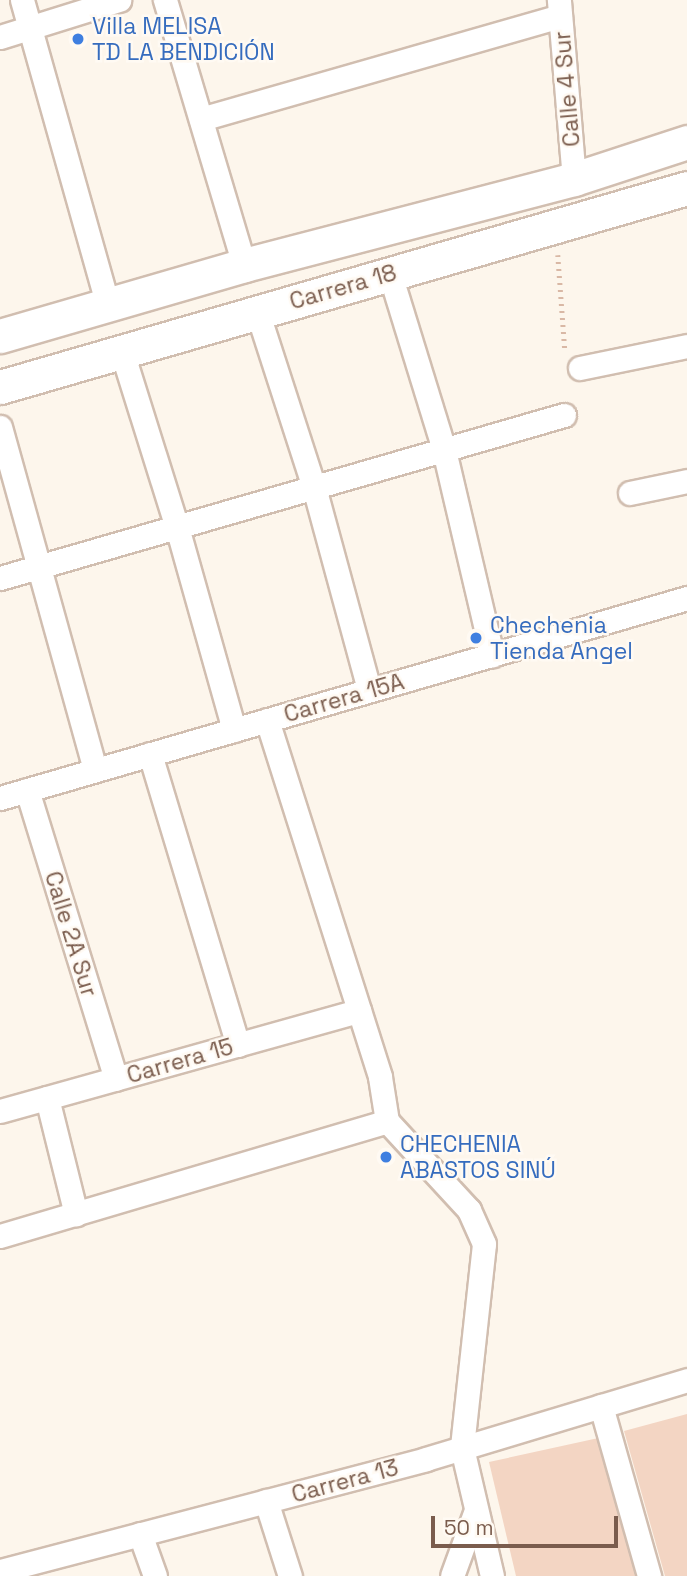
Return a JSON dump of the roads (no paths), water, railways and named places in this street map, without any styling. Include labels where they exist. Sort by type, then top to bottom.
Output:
[{"type":"street","points":[[22,0],[108,306]]},
{"type":"street","points":[[0,37],[119,0]]},
{"type":"street","points":[[165,0],[244,265]]},
{"type":"street","points":[[201,119],[560,8]]},
{"type":"street","name":"Calle 4 Sur","points":[[560,8],[574,179]]},
{"type":"street","name":"Carrera 18","points":[[0,336],[244,265],[574,179],[687,142]]},
{"type":"street","name":"Carrera 18","points":[[0,387],[687,188]]},
{"type":"street","points":[[390,274],[444,450],[492,655]]},
{"type":"street","points":[[257,312],[314,487],[369,690]]},
{"type":"street","points":[[64,318],[75,364]]},
{"type":"street","points":[[580,368],[687,346]]},
{"type":"street","points":[[122,352],[177,527],[234,730]]},
{"type":"street","points":[[0,578],[564,415]]},
{"type":"street","points":[[0,428],[95,770]]},
{"type":"street","points":[[630,493],[687,481]]},
{"type":"street","name":"Carrera 15A","points":[[0,798],[687,598]]},
{"type":"street","points":[[267,720],[380,1077],[387,1121],[469,1210],[484,1244],[462,1448],[492,1576]]},
{"type":"street","points":[[150,754],[238,1045]]},
{"type":"street","name":"Calle 2A Sur","points":[[27,790],[116,1079]]},
{"type":"street","name":"Carrera 15","points":[[0,1111],[359,1011]]},
{"type":"street","points":[[47,1098],[76,1214]]},
{"type":"street","points":[[0,1236],[387,1121]]},
{"type":"street","name":"Carrera 13","points":[[15,1571],[140,1534],[462,1448],[687,1380]]},
{"type":"street","points":[[601,1406],[649,1576]]},
{"type":"street","points":[[267,1501],[290,1576]]},
{"type":"street","points":[[452,1576],[475,1510]]},
{"type":"street","points":[[140,1534],[155,1576]]},
{"type":"place","name":"Villa MELISA TD LA BENDICIÓN","points":[[78,39]]},
{"type":"place","name":"Chechenia Tienda Angel","points":[[476,638]]},
{"type":"place","name":"CHECHENIA ABASTOS SINÚ","points":[[386,1157]]}]
